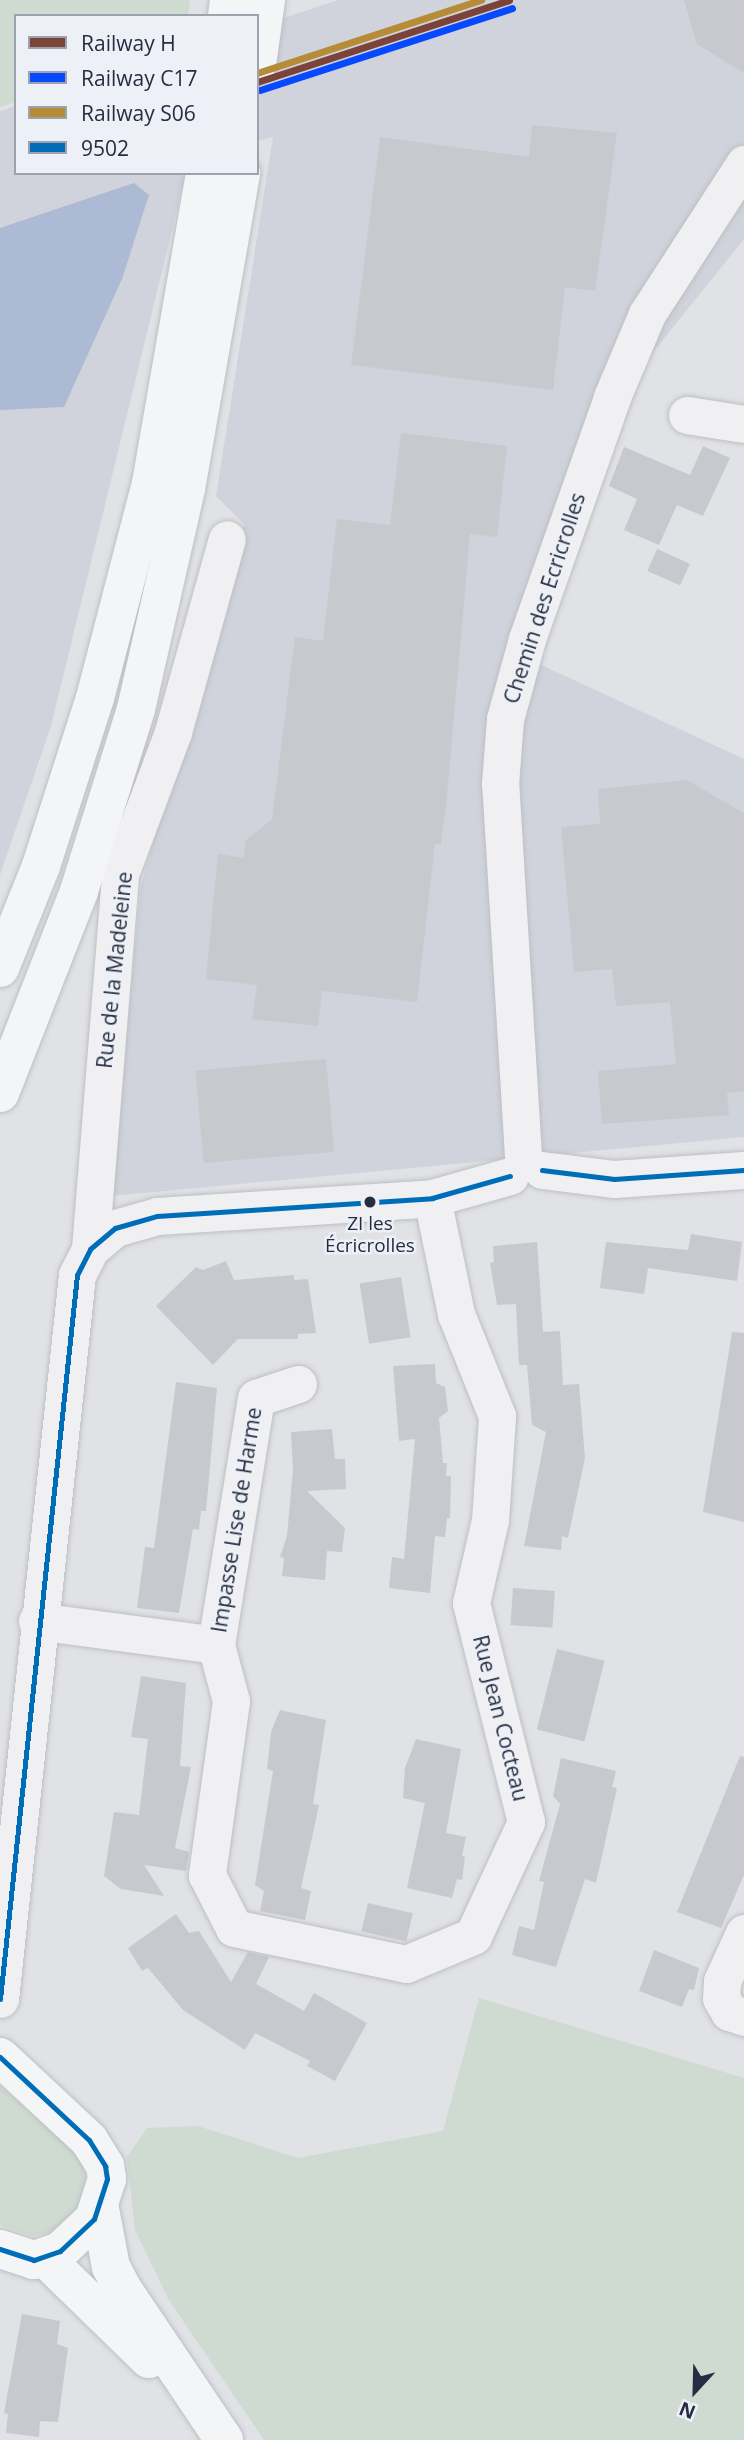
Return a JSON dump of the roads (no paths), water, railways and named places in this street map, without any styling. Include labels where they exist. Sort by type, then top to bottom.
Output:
[{"type":"main road","points":[[229,0],[252,12]]},
{"type":"main road","points":[[0,968],[41,866],[95,698],[144,510],[205,175]]},
{"type":"main road","points":[[0,1093],[79,891],[136,709],[186,489],[241,175]]},
{"type":"main road","points":[[0,2057],[99,2153],[107,2179],[100,2209],[111,2267],[122,2288],[224,2440]]},
{"type":"main road","points":[[2,2254],[44,2258],[77,2239],[100,2209]]},
{"type":"main road","points":[[44,2258],[116,2325],[224,2440]]},
{"type":"street","name":"Chemin des Ecricrolles","points":[[525,1167],[500,783],[505,719],[532,626],[612,397],[648,314],[744,164]]},
{"type":"street","points":[[687,415],[744,424]]},
{"type":"street","name":"Rue de la Madeleine","points":[[0,1999],[0,1963],[37,1621],[83,1262],[120,874],[173,732],[227,539]]},
{"type":"street","points":[[83,1262],[115,1228],[157,1216],[432,1198],[525,1167],[614,1180],[744,1170]]},
{"type":"street","name":"Rue Jean Cocteau","points":[[216,1645],[231,1701],[207,1875],[234,1928],[406,1964],[473,1936],[526,1822],[471,1603],[491,1520],[497,1416],[456,1314],[432,1198]]},
{"type":"street","name":"Impasse Lise de Harme","points":[[216,1645],[256,1398],[298,1384]]},
{"type":"street","points":[[37,1621],[216,1645]]},
{"type":"street","points":[[732,2007],[722,1981],[744,1933]]},
{"type":"water","points":[[134,183],[149,195],[122,279],[64,407],[0,410],[0,228]]},
{"type":"rail line","name":"S06","points":[[259,72],[481,0]]},
{"type":"rail line","name":"H","points":[[259,81],[509,0]]},
{"type":"rail line","name":"C17","points":[[260,90],[512,8]]},
{"type":"place","name":"ZI les Écricrolles","points":[[370,1202]]}]
